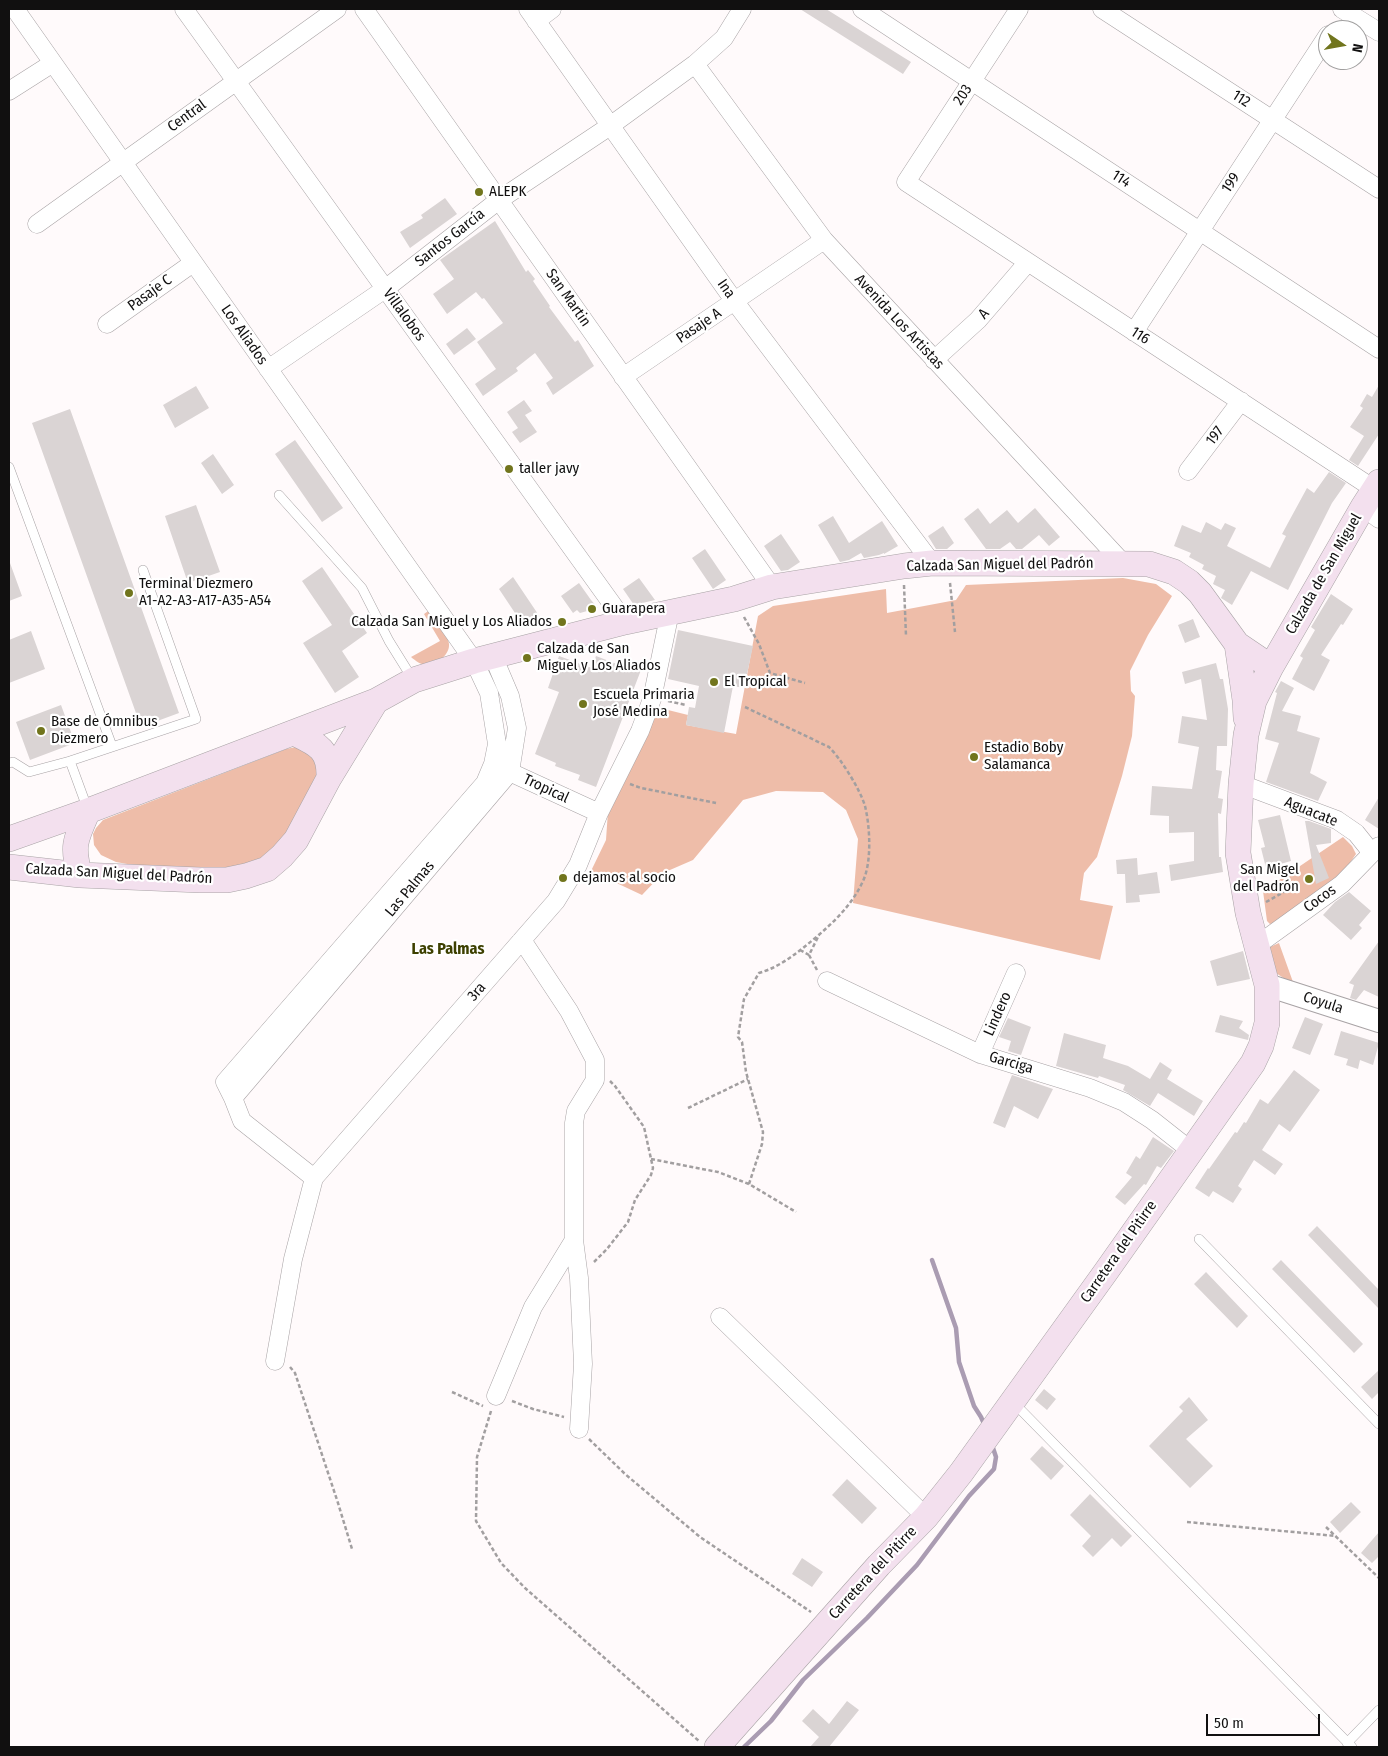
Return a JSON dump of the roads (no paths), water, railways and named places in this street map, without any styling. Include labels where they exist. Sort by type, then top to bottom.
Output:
[{"type":"main road","name":"Calzada de San Miguel","points":[[1271,667],[1299,617],[1374,499]]},
{"type":"main road","name":"Calzada San Miguel del Padrón","points":[[9,838],[88,811],[294,733],[376,701],[414,680],[483,659],[625,622],[734,599],[772,588],[904,566],[940,564],[1149,564],[1174,572],[1189,582],[1200,593],[1234,640],[1271,667]]},
{"type":"main road","points":[[1246,735],[1245,700],[1234,640],[1250,641],[1274,636],[1299,617]]},
{"type":"main road","name":"Carretera del Pitirre","points":[[717,1747],[826,1623],[926,1517],[1105,1273],[1253,1063],[1261,1046],[1267,1023],[1267,985],[1248,913],[1238,853],[1241,784],[1246,735],[1254,701],[1271,667]]},
{"type":"main road","name":"Calzada San Miguel del Padrón","points":[[9,867],[80,875],[200,880],[227,880],[267,869],[296,840],[329,778],[376,701]]},
{"type":"main road","points":[[294,733],[314,743],[324,754],[329,765],[329,778]]},
{"type":"main road","points":[[80,875],[75,858],[75,845],[88,811]]},
{"type":"street","name":"Los Aliados","points":[[15,9],[268,369],[483,659]]},
{"type":"street","name":"Villalobos","points":[[184,9],[625,622]]},
{"type":"street","name":"Central","points":[[37,224],[337,9]]},
{"type":"street","name":"San Martin","points":[[364,9],[772,588]]},
{"type":"street","points":[[532,15],[552,9]]},
{"type":"street","name":"Santos García","points":[[268,369],[385,289],[499,200],[610,126],[696,64],[724,38],[742,9]]},
{"type":"street","name":"114","points":[[862,9],[1379,349]]},
{"type":"street","name":"203","points":[[906,182],[1019,9]]},
{"type":"street","name":"112","points":[[1102,9],[1379,189]]},
{"type":"street","points":[[1337,20],[1344,9],[1379,32]]},
{"type":"street","name":"Ina","points":[[532,15],[735,302],[940,564]]},
{"type":"street","name":"199","points":[[1134,332],[1318,50]]},
{"type":"street","points":[[9,91],[53,63]]},
{"type":"street","name":"Avenida Los Artistas","points":[[696,64],[824,240],[1123,563]]},
{"type":"street","name":"116","points":[[906,182],[1241,402],[1374,499]]},
{"type":"street","name":"Pasaje A","points":[[623,377],[824,240]]},
{"type":"street","name":"A","points":[[934,360],[978,320],[1028,262]]},
{"type":"street","name":"Pasaje C","points":[[107,324],[193,263]]},
{"type":"street","name":"197","points":[[1188,471],[1241,402]]},
{"type":"street","name":"3ra","points":[[276,1357],[293,1259],[314,1178],[556,902],[578,865],[600,813],[640,730],[652,699],[670,612]]},
{"type":"street","points":[[483,659],[510,696],[517,728],[510,772]]},
{"type":"street","name":"Las Palmas","points":[[314,1178],[242,1121],[225,1082],[485,783],[493,764],[497,744],[483,659]]},
{"type":"street","name":"Tropical","points":[[493,764],[600,813]]},
{"type":"street","name":"Las Palmas","points":[[233,1098],[510,772]]},
{"type":"street","name":"Aguacate","points":[[1241,784],[1337,820],[1376,850]]},
{"type":"street","name":"Cocos","points":[[1256,946],[1342,884],[1376,850]]},
{"type":"street","points":[[522,940],[569,1012],[594,1060],[595,1080],[576,1111],[574,1123],[574,1240],[579,1278],[583,1364],[580,1425]]},
{"type":"street","name":"Lindero","points":[[980,1054],[1016,973]]},
{"type":"street","name":"Garciga","points":[[827,982],[980,1054],[1090,1088],[1124,1102],[1152,1120],[1190,1150]]},
{"type":"street","name":"Coyula","points":[[1267,985],[1379,1021]]},
{"type":"street","points":[[494,1402],[533,1307],[574,1240]]},
{"type":"street","points":[[720,1317],[926,1517]]},
{"type":"lane","points":[[9,467],[112,746]]},
{"type":"lane","points":[[279,494],[362,588],[388,641],[414,680]]},
{"type":"lane","points":[[9,763],[12,762],[29,772],[70,761],[196,719],[143,570]]},
{"type":"lane","points":[[70,761],[88,811]]},
{"type":"lane","points":[[1199,1239],[1379,1424]]},
{"type":"lane","points":[[1012,1401],[1349,1745],[1379,1710]]},
{"type":"waterway","points":[[932,1260],[956,1328],[959,1362],[974,1406],[985,1426]]},
{"type":"waterway","points":[[744,1747],[771,1721],[803,1680],[867,1618],[917,1565],[969,1496],[994,1469],[996,1457],[992,1445]]},
{"type":"place","name":"ALEPK","points":[[479,192]]},
{"type":"place","name":"taller javy","points":[[509,469]]},
{"type":"place","name":"Terminal Diezmero A1-A2-A3-A17-A35-A54","points":[[129,593]]},
{"type":"place","name":"Guarapera","points":[[592,609]]},
{"type":"place","name":"Calzada San Miguel y Los Aliados","points":[[562,622]]},
{"type":"place","name":"Calzada de San Miguel y Los Aliados","points":[[527,658]]},
{"type":"place","name":"El Tropical","points":[[714,682]]},
{"type":"place","name":"Escuela Primaria José Medina","points":[[583,704]]},
{"type":"place","name":"Base de Ómnibus Diezmero","points":[[41,731]]},
{"type":"place","name":"Estadio Boby Salamanca","points":[[974,757]]},
{"type":"place","name":"dejamos al socio","points":[[563,878]]},
{"type":"place","name":"San Migel del Padrón","points":[[1309,879]]},
{"type":"district","name":"Las Palmas","points":[[448,950]]}]
